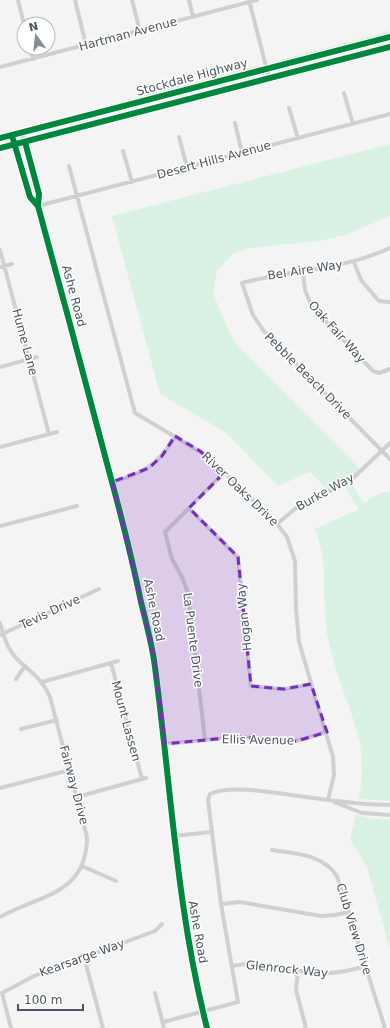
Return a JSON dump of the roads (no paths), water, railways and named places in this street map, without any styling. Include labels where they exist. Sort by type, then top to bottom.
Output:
[{"type":"main road","name":"Stockdale Highway","points":[[0,138],[389,37]]},
{"type":"main road","name":"Stockdale Highway","points":[[0,148],[390,46]]},
{"type":"street","points":[[18,0],[22,16]]},
{"type":"street","points":[[75,0],[86,44]]},
{"type":"street","points":[[132,0],[140,31]]},
{"type":"street","points":[[189,0],[193,17]]},
{"type":"street","name":"Hartman Avenue","points":[[0,67],[257,0]]},
{"type":"street","points":[[249,1],[269,78]]},
{"type":"street","points":[[389,37],[390,46]]},
{"type":"street","points":[[344,93],[353,124]]},
{"type":"street","points":[[289,108],[298,138]]},
{"type":"street","name":"Desert Hills Avenue","points":[[38,206],[390,114]]},
{"type":"street","points":[[235,123],[242,153]]},
{"type":"street","name":"Ashe Road","points":[[22,132],[39,194],[38,206],[112,482],[120,505],[154,659],[158,704],[165,744],[173,836],[183,911],[206,1028]]},
{"type":"street","name":"Ashe Road","points":[[12,135],[30,197],[38,206]]},
{"type":"street","points":[[179,137],[187,167]]},
{"type":"street","points":[[123,151],[132,182]]},
{"type":"street","name":"River Oaks Drive","points":[[69,166],[136,413],[200,451],[225,472],[277,524],[287,537],[294,554],[297,626],[303,659],[332,747],[334,766],[333,783],[328,800]]},
{"type":"street","name":"Bel Aire Way","points":[[242,283],[274,275],[303,272],[354,262],[390,248]]},
{"type":"street","name":"Hume Lane","points":[[0,250],[2,266],[49,434]]},
{"type":"street","points":[[354,262],[361,280],[379,301],[390,302]]},
{"type":"street","points":[[2,266],[12,264]]},
{"type":"street","name":"Oak Fair Way","points":[[303,272],[306,296],[315,311],[373,370],[379,373],[390,369]]},
{"type":"street","name":"Pebble Beach Drive","points":[[242,283],[253,315],[263,330],[390,459]]},
{"type":"street","points":[[0,367],[37,357]]},
{"type":"street","points":[[0,447],[57,432]]},
{"type":"street","points":[[112,482],[134,476],[149,468],[162,456],[175,436]]},
{"type":"street","name":"Burke Way","points":[[277,524],[296,508],[350,481],[390,443]]},
{"type":"street","name":"La Puente Drive","points":[[204,740],[188,593],[172,559],[165,532],[225,472]]},
{"type":"street","points":[[0,526],[77,506]]},
{"type":"street","name":"Hogan Way","points":[[189,508],[238,557],[251,686],[291,689],[311,684]]},
{"type":"street","name":"Tevis Drive","points":[[1,634],[99,589]]},
{"type":"street","name":"Fairway Drive","points":[[0,623],[1,634],[12,653],[42,682],[50,697],[87,837],[86,853],[82,866],[73,879],[61,890],[0,916]]},
{"type":"street","points":[[42,682],[118,661]]},
{"type":"street","name":"Mount Lassen","points":[[77,797],[144,779],[111,663]]},
{"type":"street","points":[[16,679],[25,666]]},
{"type":"street","points":[[21,729],[57,720]]},
{"type":"street","name":"Ellis Avenue","points":[[165,744],[248,737],[297,741],[327,732]]},
{"type":"street","points":[[0,788],[70,770]]},
{"type":"street","points":[[163,1022],[203,1013],[238,1002],[221,904],[211,832],[208,800],[210,794],[236,790],[263,791],[328,800],[390,805]]},
{"type":"street","points":[[328,800],[362,813],[390,815]]},
{"type":"street","points":[[173,836],[211,832]]},
{"type":"street","name":"Club View Drive","points":[[272,850],[312,857],[329,866],[339,882],[385,1028]]},
{"type":"street","points":[[82,866],[116,881]]},
{"type":"street","points":[[221,904],[240,902],[321,916],[335,916],[348,912]]},
{"type":"street","name":"Kearsarge Way","points":[[11,1028],[2,993],[34,976],[155,931],[162,924]]},
{"type":"street","points":[[84,957],[103,1028]]},
{"type":"street","name":"Glenrock Way","points":[[232,966],[255,963],[331,974],[366,966]]},
{"type":"street","points":[[298,970],[296,990],[306,1028]]},
{"type":"street","points":[[155,993],[164,1028]]}]
